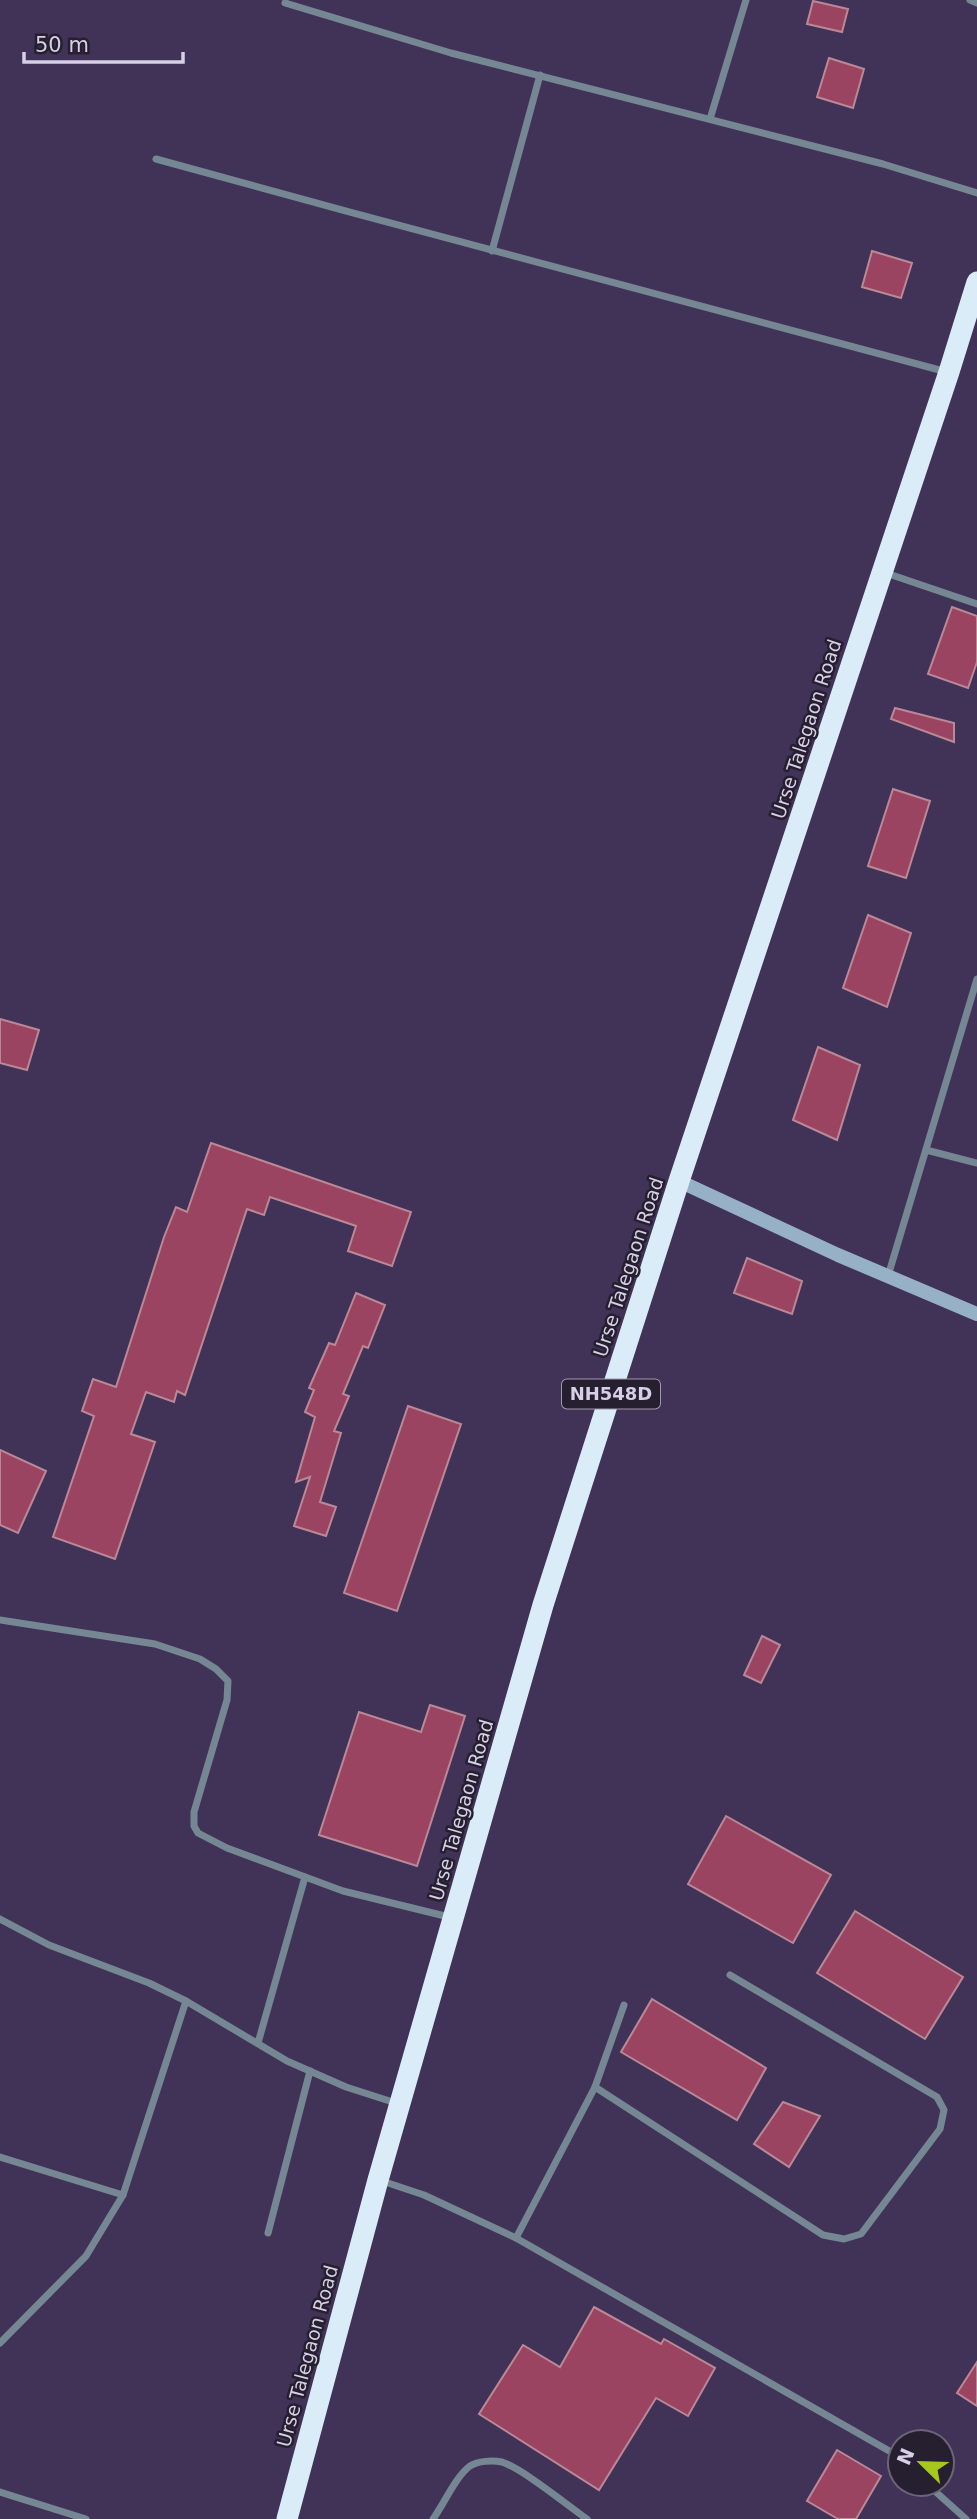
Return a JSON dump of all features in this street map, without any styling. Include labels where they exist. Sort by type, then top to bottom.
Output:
[{"type":"highway","name":"Urse Talegaon Road","points":[[287,2519],[378,2180],[543,1605],[679,1181],[977,282]]},
{"type":"street","points":[[710,119],[746,0]]},
{"type":"street","points":[[970,0],[977,3]]},
{"type":"street","points":[[285,2],[451,53],[883,164],[977,193]]},
{"type":"street","points":[[492,251],[540,75]]},
{"type":"street","points":[[156,159],[949,372]]},
{"type":"street","points":[[883,572],[977,604]]},
{"type":"street","points":[[887,1276],[977,979]]},
{"type":"street","points":[[926,1150],[977,1163]]},
{"type":"street","points":[[679,1181],[977,1314]]},
{"type":"street","points":[[0,1619],[155,1644],[200,1659],[216,1669],[228,1681],[227,1700],[194,1812],[194,1826],[198,1833],[209,1841],[343,1891],[453,1918]]},
{"type":"street","points":[[258,2043],[305,1877]]},
{"type":"street","points":[[0,1919],[49,1945],[149,1983],[186,2001],[310,2071],[346,2087],[400,2104]]},
{"type":"street","points":[[595,2087],[823,2235],[844,2239],[861,2234],[940,2129],[944,2110],[937,2097],[730,1975]]},
{"type":"street","points":[[0,2343],[86,2256],[123,2195],[186,2001]]},
{"type":"street","points":[[516,2238],[595,2087],[624,2005]]},
{"type":"street","points":[[268,2233],[310,2071]]},
{"type":"street","points":[[0,2157],[123,2195]]},
{"type":"street","points":[[378,2180],[424,2195],[516,2238],[886,2449]]},
{"type":"street","points":[[433,2519],[458,2480],[469,2467],[481,2461],[502,2462],[587,2519]]},
{"type":"street","points":[[0,2492],[86,2519]]},
{"type":"street","points":[[943,2498],[966,2519]]},
{"type":"building","points":[[813,1],[848,9],[842,32],[807,24]]},
{"type":"building","points":[[829,58],[864,69],[853,108],[817,97]]},
{"type":"building","points":[[872,251],[912,263],[901,298],[862,287]]},
{"type":"building","points":[[952,607],[977,616],[977,662],[968,688],[928,674]]},
{"type":"building","points":[[895,708],[954,723],[954,742],[891,719]]},
{"type":"building","points":[[893,789],[930,801],[906,878],[868,866]]},
{"type":"building","points":[[868,915],[911,933],[887,1007],[843,988]]},
{"type":"building","points":[[0,1019],[39,1030],[27,1070],[0,1063]]},
{"type":"building","points":[[818,1047],[860,1065],[837,1140],[793,1120]]},
{"type":"building","points":[[211,1143],[411,1212],[392,1266],[348,1251],[356,1226],[270,1197],[264,1215],[247,1209],[185,1395],[177,1391],[174,1402],[146,1392],[131,1434],[155,1442],[115,1559],[53,1537],[94,1416],[82,1411],[93,1379],[116,1387],[164,1237],[176,1207],[187,1212]]},
{"type":"building","points":[[747,1258],[802,1281],[792,1314],[734,1293]]},
{"type":"building","points":[[356,1293],[385,1305],[368,1348],[363,1346],[343,1394],[349,1396],[334,1431],[341,1433],[320,1502],[336,1507],[326,1536],[294,1526],[310,1477],[296,1482],[315,1417],[305,1412],[314,1390],[309,1388],[329,1343],[335,1345]]},
{"type":"building","points":[[408,1406],[461,1424],[397,1611],[344,1593]]},
{"type":"building","points":[[0,1450],[46,1471],[18,1533],[0,1525]]},
{"type":"building","points":[[762,1636],[780,1645],[761,1683],[744,1675]]},
{"type":"building","points":[[430,1705],[465,1716],[417,1866],[319,1835],[359,1712],[421,1732]]},
{"type":"building","points":[[726,1816],[831,1875],[793,1943],[688,1884]]},
{"type":"building","points":[[855,1911],[963,1977],[925,2039],[817,1973]]},
{"type":"building","points":[[652,1999],[766,2068],[737,2120],[621,2052]]},
{"type":"building","points":[[783,2102],[820,2116],[789,2167],[754,2144]]},
{"type":"building","points":[[594,2307],[661,2344],[664,2339],[715,2368],[688,2416],[656,2398],[599,2490],[479,2414],[523,2345],[560,2367]]},
{"type":"building","points":[[977,2362],[977,2406],[957,2393]]},
{"type":"building","points":[[837,2450],[881,2476],[856,2519],[838,2519],[807,2501]]}]
